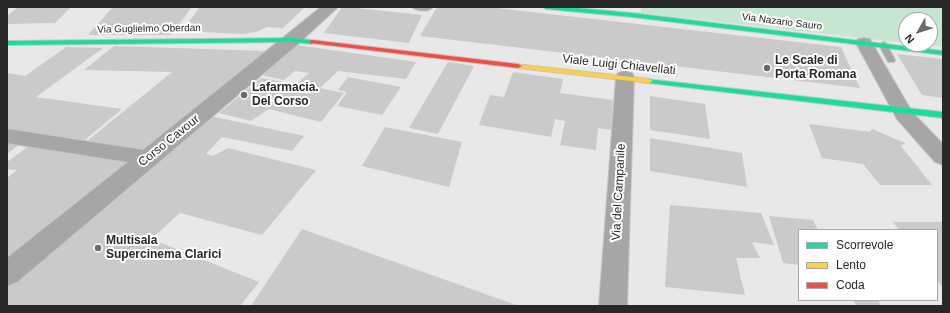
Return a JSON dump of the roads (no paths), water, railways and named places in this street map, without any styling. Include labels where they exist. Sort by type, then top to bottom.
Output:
[{"type":"street","name":"Corso Cavour","points":[[7,274],[292,40],[330,7]]},
{"type":"street","name":"Via Nazario Sauro","points":[[546,7],[943,53]]},
{"type":"street","name":"Via Guglielmo Oberdan","points":[[7,43],[170,40],[292,40]]},
{"type":"street","name":"Viale Luigi Chiavellati","points":[[292,40],[625,77],[943,115]]},
{"type":"street","points":[[864,43],[904,115],[943,157]]},
{"type":"street","name":"Via del Campanile","points":[[613,306],[625,77]]},
{"type":"street","points":[[7,136],[148,158]]},
{"type":"lane","points":[[416,7],[428,8]]},
{"type":"lane","points":[[883,46],[891,60]]},
{"type":"place","name":"Le Scale di Porta Romana","points":[[767,68]]},
{"type":"place","name":"Lafarmacia. Del Corso","points":[[244,95]]},
{"type":"place","name":"Multisala Supercinema Clarici","points":[[98,248]]}]
